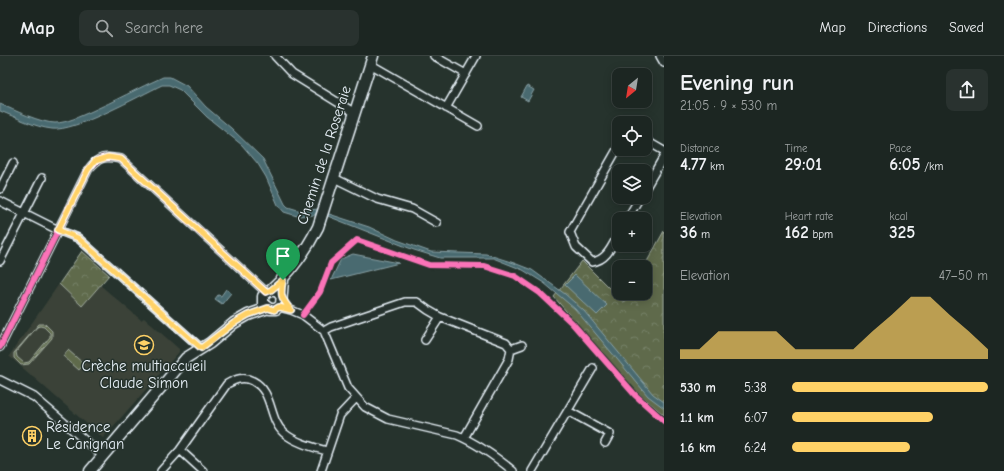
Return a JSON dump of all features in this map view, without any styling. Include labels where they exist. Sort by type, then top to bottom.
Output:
[{"type":"street","points":[[275,56],[292,74],[355,113]]},
{"type":"street","points":[[434,56],[466,74]]},
{"type":"street","points":[[446,108],[476,56]]},
{"type":"street","points":[[372,60],[446,108],[478,126]]},
{"type":"street","name":"Chemin de la Roseraie","points":[[90,471],[102,455],[186,358],[234,323],[248,315],[267,298],[306,250],[318,227],[372,60]]},
{"type":"street","points":[[652,144],[664,151]]},
{"type":"street","points":[[612,245],[606,256],[598,261],[592,262],[576,247],[570,232],[613,156]]},
{"type":"street","points":[[652,177],[664,156]]},
{"type":"street","points":[[0,347],[88,170],[95,161],[108,157],[121,159],[267,298],[274,310],[281,300],[283,280]]},
{"type":"street","points":[[0,188],[13,163]]},
{"type":"street","points":[[0,261],[42,178]]},
{"type":"street","points":[[334,178],[377,199],[412,209],[437,223]]},
{"type":"street","points":[[0,201],[58,230],[78,238],[201,348]]},
{"type":"street","points":[[267,298],[277,291],[281,300],[291,310],[303,315],[324,331],[348,388],[365,406],[388,420],[457,435],[464,438],[491,453],[513,471]]},
{"type":"street","points":[[324,331],[405,302],[417,302],[440,317],[506,343],[511,349]]},
{"type":"street","points":[[425,340],[440,317]]},
{"type":"street","points":[[511,349],[522,345]]},
{"type":"street","points":[[464,438],[509,359],[511,349]]},
{"type":"street","points":[[532,471],[593,368]]},
{"type":"street","points":[[161,471],[180,450],[227,384],[235,380],[246,378],[262,387],[267,395],[277,426],[284,433],[294,440],[327,451]]},
{"type":"street","points":[[0,380],[34,397],[102,455]]},
{"type":"street","points":[[321,471],[340,415],[356,398]]},
{"type":"street","points":[[568,411],[610,434],[605,443]]},
{"type":"street","points":[[180,450],[203,471]]},
{"type":"shaded area","points":[[59,284],[82,306],[100,285],[141,320],[144,318],[179,349],[179,352],[103,438],[9,356]]},
{"type":"green space","points":[[664,231],[664,415],[630,386],[554,297],[582,261],[612,291],[612,300],[621,300],[623,302],[626,300],[652,300],[652,260],[648,260]]},
{"type":"green space","points":[[82,251],[109,275],[82,306],[59,284]]},
{"type":"green space","points":[[39,324],[45,324],[52,331],[52,338],[29,364],[21,365],[14,358],[14,353]],"holes":[[[37,327],[44,327],[50,333],[50,337],[29,362],[24,363],[17,357],[16,352]]]},
{"type":"green space","points":[[68,350],[84,364],[79,370],[63,356]]},
{"type":"water","points":[[163,77],[170,77],[187,86],[206,107],[231,128],[263,159],[285,204],[288,207],[301,211],[318,209],[315,215],[297,216],[284,212],[278,205],[266,177],[258,164],[242,145],[207,117],[180,90],[169,85],[162,85],[91,119],[76,125],[62,128],[45,128],[25,122],[0,111],[0,104],[42,121],[55,123],[64,122],[99,108]]},
{"type":"water","points":[[527,86],[534,90],[528,101],[521,97]]},
{"type":"water","points":[[326,213],[369,227],[397,240],[431,252],[486,254],[532,270],[565,294],[584,311],[653,394],[664,402],[664,408],[648,396],[575,309],[544,283],[523,270],[493,258],[440,258],[414,250],[325,215]]},
{"type":"water","points":[[353,254],[399,263],[331,280],[341,259]]},
{"type":"water","points":[[575,275],[607,305],[597,315],[565,285]]},
{"type":"water","points":[[226,289],[231,293],[222,304],[215,299],[218,295],[221,296]]},
{"type":"cycle path","points":[[0,347],[88,170],[95,162],[106,157],[121,159],[266,292]]},
{"type":"cycle path","points":[[303,315],[320,292],[331,263],[357,240],[429,265],[484,266],[515,276],[540,293],[572,323],[635,395],[664,421]]},
{"type":"place","name":"Crèche multiaccueil Claude Simon","points":[[144,345]]},
{"type":"place","name":"Résidence Le Carignan","points":[[32,436]]},
{"type":"route","points":[[108,157],[121,159],[266,292],[271,290],[283,280],[281,296],[291,310],[279,307],[274,310],[268,308],[248,315],[234,323],[210,343],[201,348],[78,238],[58,230],[88,170],[95,161],[108,157]]}]
